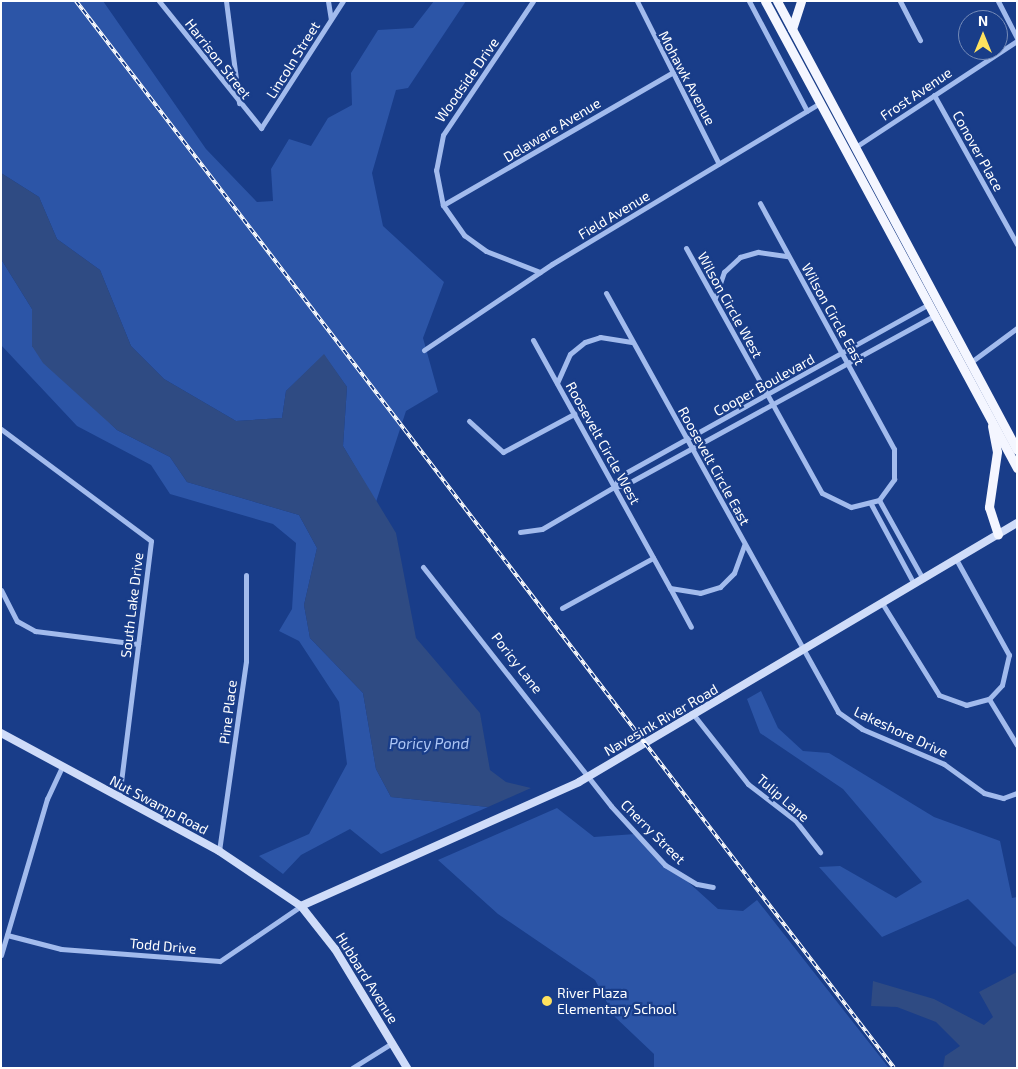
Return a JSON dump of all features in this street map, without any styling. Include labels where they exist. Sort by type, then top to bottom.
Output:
[{"type":"highway","points":[[765,1],[818,104],[1017,468]]},
{"type":"highway","points":[[777,1],[1017,450]]},
{"type":"highway","points":[[792,29],[801,1]]},
{"type":"highway","points":[[989,414],[997,450],[989,507],[998,535]]},
{"type":"main road","name":"Navesink River Road","points":[[301,906],[589,776],[1017,523]]},
{"type":"main road","name":"Nut Swamp Road","points":[[1,733],[219,851],[301,906]]},
{"type":"main road","name":"Hubbard Avenue","points":[[301,906],[335,949],[407,1068]]},
{"type":"street","name":"Harrison Street","points":[[159,1],[239,104],[261,128]]},
{"type":"street","points":[[226,1],[239,104]]},
{"type":"street","points":[[328,1],[332,19]]},
{"type":"street","name":"Lincoln Street","points":[[261,128],[343,1]]},
{"type":"street","name":"Woodside Drive","points":[[533,1],[443,135],[436,170],[443,205],[473,242],[540,272]]},
{"type":"street","name":"Mohawk Avenue","points":[[637,1],[719,164]]},
{"type":"street","points":[[749,1],[807,111]]},
{"type":"street","points":[[900,1],[920,40]]},
{"type":"street","points":[[998,1],[1017,39]]},
{"type":"street","name":"Frost Avenue","points":[[854,148],[1017,39]]},
{"type":"street","name":"Delaware Avenue","points":[[443,205],[672,73]]},
{"type":"street","name":"Conover Place","points":[[934,95],[1017,244]]},
{"type":"street","name":"Field Avenue","points":[[424,350],[540,272],[818,104]]},
{"type":"street","name":"Wilson Circle East","points":[[760,203],[888,436],[897,471],[879,500]]},
{"type":"street","name":"Wilson Circle West","points":[[686,248],[813,479],[836,504],[871,504]]},
{"type":"street","points":[[715,298],[724,272],[740,257],[758,252],[788,256]]},
{"type":"street","name":"Roosevelt Circle East","points":[[606,293],[802,650]]},
{"type":"street","name":"Cooper Boulevard","points":[[614,487],[618,478],[843,354],[929,304]]},
{"type":"street","name":"Cooper Boulevard","points":[[520,532],[542,528],[614,487],[625,485],[935,315]]},
{"type":"street","points":[[971,362],[1017,328]]},
{"type":"street","points":[[557,383],[570,354],[584,342],[600,337],[632,342]]},
{"type":"street","name":"Roosevelt Circle West","points":[[533,340],[670,588]]},
{"type":"street","points":[[470,421],[503,452],[574,414]]},
{"type":"street","name":"South Lake Drive","points":[[1,429],[152,541],[119,797]]},
{"type":"street","points":[[914,584],[871,504],[879,500],[923,578]]},
{"type":"street","points":[[670,588],[700,593],[720,587],[734,573],[744,545]]},
{"type":"street","points":[[562,608],[653,558]]},
{"type":"street","points":[[882,603],[939,695],[966,705],[989,699],[1002,685],[1009,655],[956,559]]},
{"type":"street","name":"Poricy Lane","points":[[423,567],[589,776]]},
{"type":"street","name":"Pine Place","points":[[219,851],[246,661],[246,575]]},
{"type":"street","points":[[670,588],[691,627]]},
{"type":"street","points":[[1,590],[15,619],[27,628],[138,644]]},
{"type":"street","name":"Lakeshore Drive","points":[[802,650],[832,705],[851,723],[944,764],[984,793],[1002,798],[1017,792]]},
{"type":"street","points":[[989,699],[1017,745]]},
{"type":"street","name":"Tulip Lane","points":[[693,714],[748,784],[795,820],[820,852]]},
{"type":"street","points":[[1,955],[47,800],[62,767]]},
{"type":"street","name":"Cherry Street","points":[[589,776],[665,865],[696,884],[713,887]]},
{"type":"street","name":"Todd Drive","points":[[8,935],[61,948],[220,961],[301,906]]},
{"type":"street","points":[[352,1068],[392,1043]]},
{"type":"shaded area","points":[[1,1],[103,1],[206,149],[257,202],[273,201],[271,169],[289,139],[311,146],[328,118],[352,105],[351,73],[378,30],[413,28],[434,1],[466,1],[408,88],[396,90],[372,173],[383,226],[444,282],[423,338],[438,392],[406,411],[376,502],[343,446],[347,387],[324,355],[286,391],[282,418],[236,421],[164,379],[131,346],[100,270],[57,239],[39,197],[1,173]]},
{"type":"shaded area","points":[[1,259],[32,309],[32,346],[117,430],[170,457],[187,482],[299,515],[317,548],[304,605],[310,638],[363,693],[376,769],[391,797],[488,807],[381,854],[350,829],[301,855],[283,874],[259,856],[309,834],[347,764],[339,702],[299,641],[279,631],[292,609],[296,543],[273,524],[170,494],[151,465],[77,426],[1,345]]},
{"type":"shaded area","points":[[761,691],[778,728],[803,751],[829,753],[934,817],[1000,841],[1012,898],[1017,897],[1017,948],[968,899],[882,937],[819,867],[840,866],[896,898],[922,882],[843,789],[760,733],[747,699]]},
{"type":"shaded area","points":[[557,808],[594,837],[635,834],[718,909],[743,911],[757,900],[889,1068],[654,1068],[654,1054],[615,1017],[595,980],[498,914],[438,860]]},
{"type":"water","name":"Poricy Pond","points":[[1,173],[39,197],[57,239],[100,270],[131,346],[164,379],[236,421],[282,418],[286,391],[324,354],[347,387],[343,446],[396,533],[416,638],[480,713],[490,770],[506,782],[531,788],[488,807],[391,797],[376,769],[363,693],[310,638],[304,605],[317,548],[299,515],[187,482],[170,457],[117,430],[43,363],[32,346],[32,309],[1,259]]},
{"type":"water","points":[[1017,972],[1017,1068],[943,1068],[945,1056],[960,1046],[936,1022],[897,1007],[871,1006],[873,981],[934,999],[984,1025],[993,1017],[979,992]]},
{"type":"railway","points":[[76,1],[894,1068]]},
{"type":"place","name":"River Plaza Elementary School","points":[[547,1001]]}]
